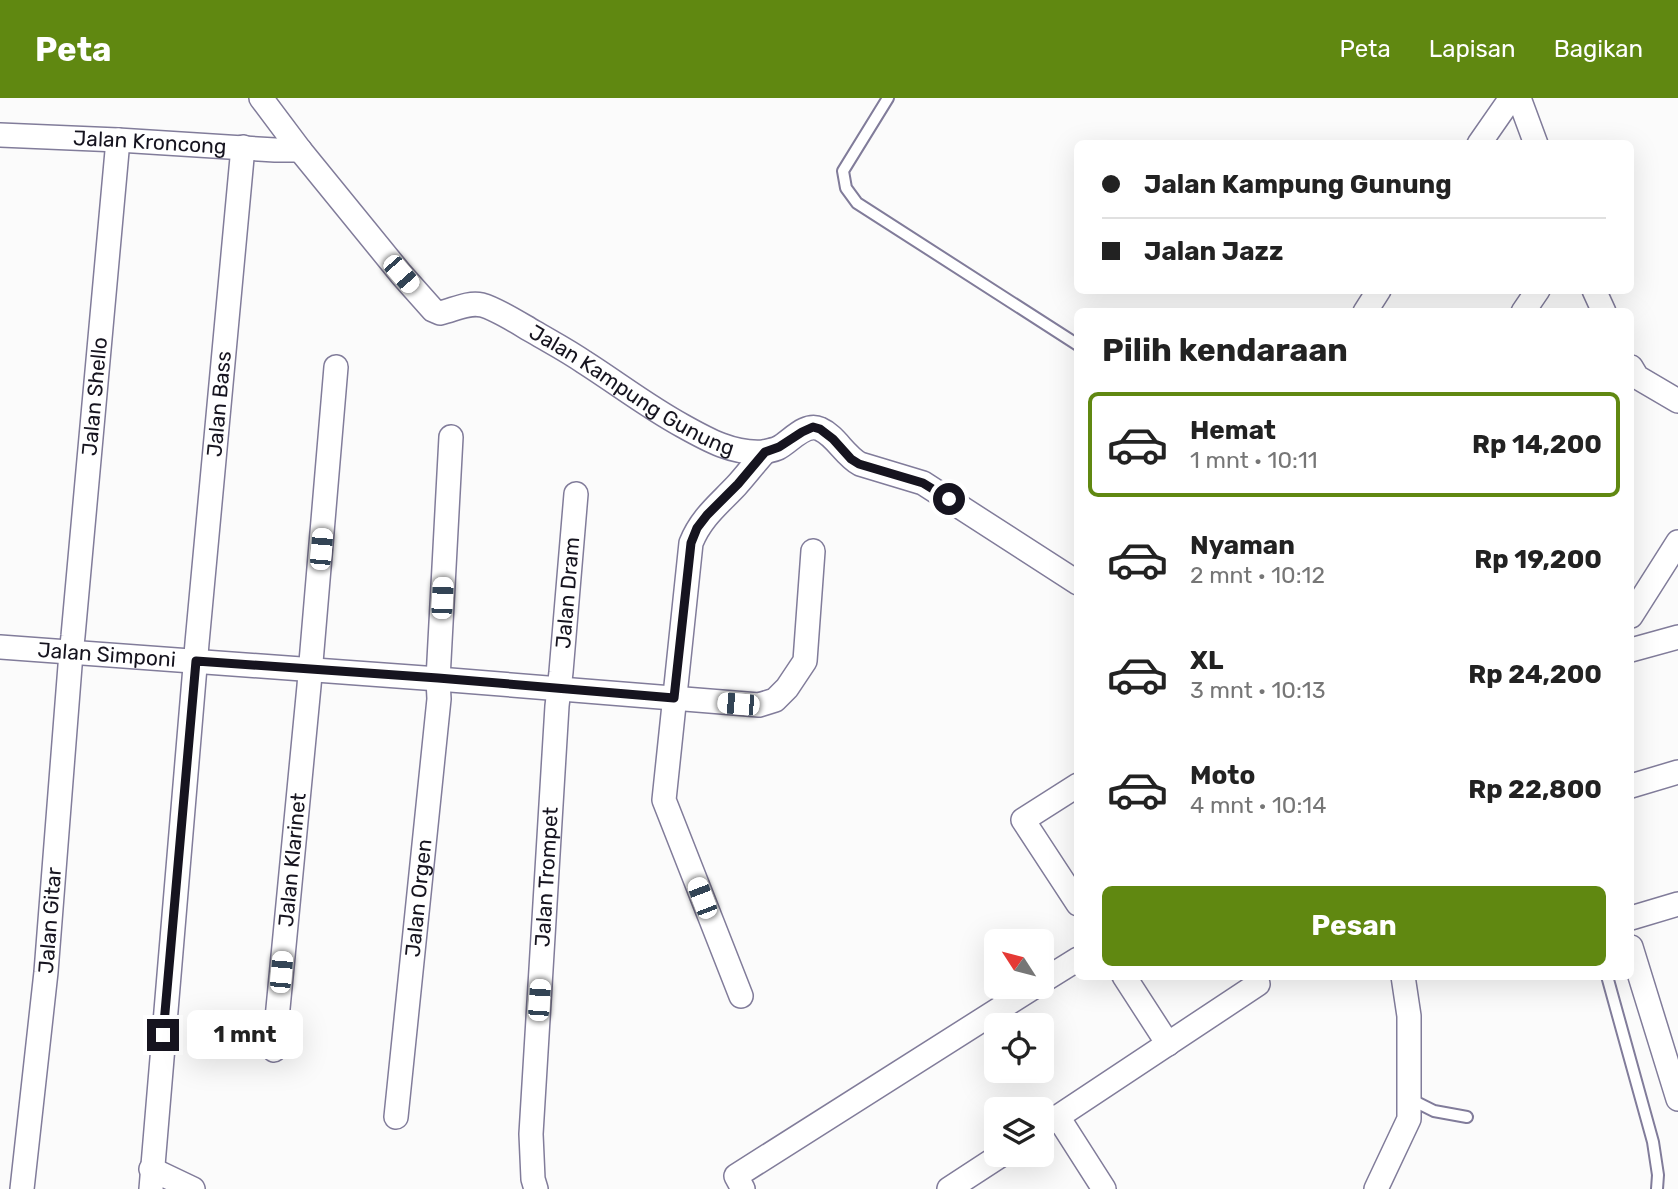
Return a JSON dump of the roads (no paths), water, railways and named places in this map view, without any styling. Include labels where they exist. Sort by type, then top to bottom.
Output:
[{"type":"street","points":[[261,98],[300,150]]},
{"type":"street","points":[[1482,140],[1510,98]]},
{"type":"street","points":[[1519,98],[1535,140]]},
{"type":"street","name":"Jalan Kroncong","points":[[0,135],[300,150]]},
{"type":"street","name":"Jalan Shello","points":[[71,653],[118,141]]},
{"type":"street","name":"Jalan Bass","points":[[151,1179],[243,148]]},
{"type":"street","name":"Jalan Kampung Gunung","points":[[300,150],[433,310],[440,313],[466,305],[483,305],[582,360],[648,405],[733,450],[765,452],[813,427],[820,429],[859,464],[923,483],[1074,580]]},
{"type":"street","name":"Jalan Klarinet","points":[[274,1051],[336,367]]},
{"type":"street","points":[[1634,378],[1678,401]]},
{"type":"street","name":"Jalan Orgen","points":[[396,1117],[439,699],[451,438]]},
{"type":"street","points":[[741,996],[664,800],[691,543],[697,528],[707,515],[765,452]]},
{"type":"street","name":"Jalan Dram","points":[[559,689],[576,494]]},
{"type":"street","points":[[1634,611],[1678,542]]},
{"type":"street","name":"Jalan Simponi","points":[[0,647],[438,678],[759,705],[775,700],[787,688],[805,661],[813,551]]},
{"type":"street","points":[[1634,649],[1678,637]]},
{"type":"street","name":"Jalan Gitar","points":[[22,1189],[46,972],[71,653]]},
{"type":"street","name":"Jalan Trompet","points":[[536,1189],[530,1134],[559,689]]},
{"type":"street","points":[[1634,785],[1678,772]]},
{"type":"street","points":[[1074,788],[1023,820],[1074,898]]},
{"type":"street","points":[[1634,917],[1678,904]]},
{"type":"street","points":[[1634,954],[1670,1044],[1678,1099]]},
{"type":"street","points":[[1054,974],[1074,961]]},
{"type":"street","points":[[1128,980],[1168,1044]]},
{"type":"street","points":[[1054,1120],[1258,984],[1256,980]]},
{"type":"street","points":[[1376,1189],[1409,1119],[1409,1016],[1404,980]]},
{"type":"street","points":[[743,1189],[736,1176],[1015,999]]},
{"type":"street","points":[[1054,1128],[1104,1189]]},
{"type":"street","points":[[949,1189],[984,1166]]},
{"type":"street","points":[[151,1179],[193,1189]]},
{"type":"lane","points":[[888,98],[843,171],[846,188],[857,203],[1074,342]]},
{"type":"lane","points":[[1608,980],[1653,1142],[1658,1175],[1657,1189]]},
{"type":"lane","points":[[1410,1099],[1434,1111],[1467,1118]]}]
